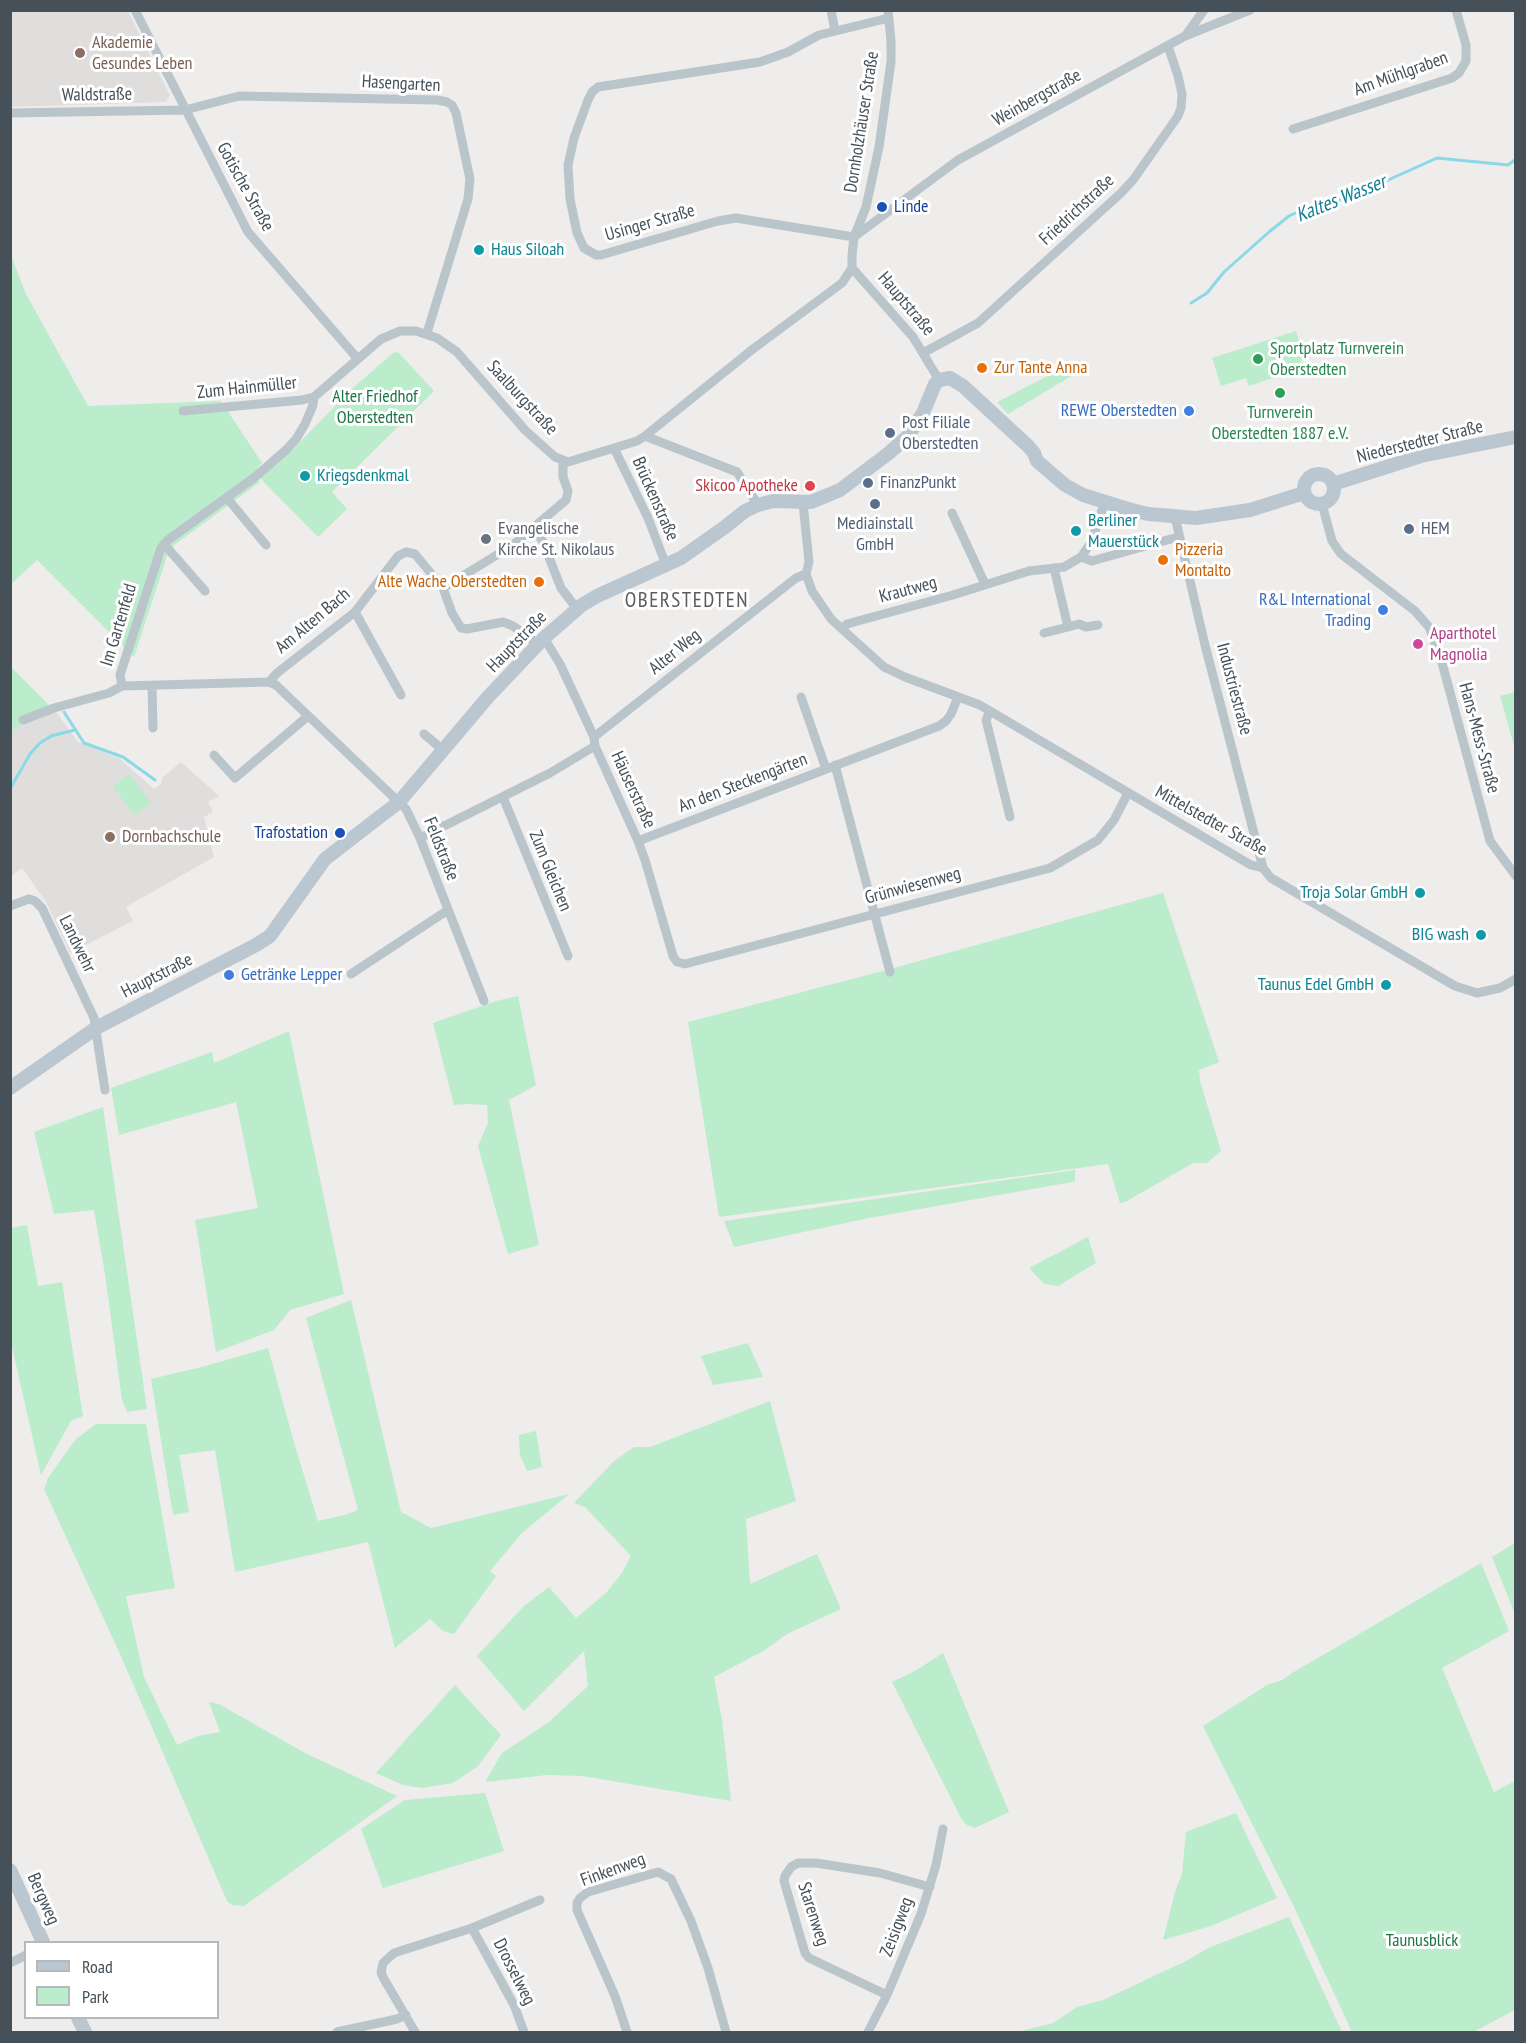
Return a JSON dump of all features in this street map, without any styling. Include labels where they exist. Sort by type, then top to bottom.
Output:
[{"type":"street","name":"Gotische Straße","points":[[135,10],[248,232],[357,358]]},
{"type":"street","points":[[831,10],[835,31]]},
{"type":"street","points":[[1185,36],[1204,10]]},
{"type":"street","name":"Weinbergstraße","points":[[854,237],[958,160],[1185,36],[1250,10]]},
{"type":"street","name":"Am Mühlgraben","points":[[1293,129],[1452,78],[1459,73],[1466,61],[1466,45],[1456,10]]},
{"type":"street","name":"Usinger Straße","points":[[854,237],[736,218],[717,221],[596,255],[584,248],[579,241],[568,181],[568,165],[573,138],[590,95],[598,87],[760,62],[788,52],[810,39],[889,14]]},
{"type":"street","name":"Dornholzhäuser Straße","points":[[854,237],[866,207],[879,147],[891,62],[889,14]]},
{"type":"street","name":"Friedrichstraße","points":[[923,353],[978,323],[1133,180],[1178,116],[1181,108],[1182,94],[1168,46]]},
{"type":"street","name":"Hasengarten","points":[[185,110],[240,96],[442,100],[452,105],[468,162],[469,190],[427,333]]},
{"type":"street","name":"Waldstraße","points":[[10,113],[185,110]]},
{"type":"street","name":"Hauptstraße","points":[[10,1088],[96,1028],[264,940],[275,929],[325,860],[399,802],[488,697],[541,641],[577,609],[597,596],[666,565],[699,546],[745,511],[758,505],[773,501],[803,503],[821,499],[840,490],[901,444],[917,424],[931,390],[939,380],[913,337],[852,268],[854,237]]},
{"type":"street","points":[[541,641],[503,622],[467,629],[461,628],[452,613],[443,588],[498,555],[566,500],[568,491],[563,477],[563,462],[637,441],[645,436],[753,348],[835,290],[852,268]]},
{"type":"street","points":[[205,591],[164,544],[255,477],[296,439],[310,412],[314,397],[357,358],[393,333],[409,331],[427,333]]},
{"type":"street","name":"Saalburgstraße","points":[[427,333],[457,352],[525,430],[563,462]]},
{"type":"street","name":"Niederstedter Straße","points":[[939,380],[950,378],[963,386],[1034,453],[1037,461],[1065,485],[1083,495],[1148,514],[1175,518],[1196,518],[1250,510],[1304,493],[1305,483],[1316,474],[1326,476],[1333,484],[1421,456],[1515,437]]},
{"type":"street","name":"Zum Hainmüller","points":[[183,411],[288,402],[314,397]]},
{"type":"street","points":[[645,436],[729,468],[741,476],[758,505]]},
{"type":"street","name":"Brückenstraße","points":[[614,448],[648,518],[666,565]]},
{"type":"street","points":[[1304,493],[1310,502],[1322,504],[1332,497],[1333,484]]},
{"type":"street","points":[[227,498],[266,545]]},
{"type":"street","points":[[1081,557],[1092,541],[1105,501]]},
{"type":"street","name":"Mittelstedter Straße","points":[[803,503],[809,562],[806,574],[817,600],[842,629],[884,667],[980,705],[1251,866],[1263,868],[1271,878],[1455,986],[1477,993],[1500,988],[1515,979]]},
{"type":"street","name":"Hans-Mess-Straße","points":[[1322,504],[1332,541],[1341,554],[1415,611],[1430,627],[1441,658],[1490,841],[1515,876]]},
{"type":"street","points":[[952,513],[985,585]]},
{"type":"street","name":"Industriestraße","points":[[1175,518],[1263,868]]},
{"type":"street","points":[[534,528],[543,542],[561,588],[577,609]]},
{"type":"street","name":"Krautweg","points":[[842,629],[847,624],[932,602],[1029,571],[1068,566],[1081,557],[1092,561],[1178,537]]},
{"type":"street","name":"Im Gartenfeld","points":[[23,720],[54,708],[109,693],[122,686],[120,675],[158,552],[164,544]]},
{"type":"street","name":"Am Alten Bach","points":[[269,682],[277,673],[355,612],[398,556],[406,552],[415,554],[443,588]]},
{"type":"street","points":[[1053,568],[1068,627]]},
{"type":"street","name":"Alter Weg","points":[[420,838],[503,796],[595,742],[796,578],[806,574]]},
{"type":"street","points":[[355,612],[400,695]]},
{"type":"street","points":[[1044,633],[1079,624],[1086,627],[1098,625]]},
{"type":"street","name":"Häuserstraße","points":[[541,641],[560,664],[638,840],[673,956],[677,962]]},
{"type":"street","points":[[122,686],[269,682],[276,685],[399,802]]},
{"type":"street","points":[[153,686],[153,728]]},
{"type":"street","name":"An den Steckengärten","points":[[801,697],[831,767]]},
{"type":"street","name":"An den Steckengärten","points":[[638,840],[939,726],[951,714],[957,697]]},
{"type":"street","points":[[990,711],[986,720],[1010,817]]},
{"type":"street","points":[[214,755],[235,778],[308,716]]},
{"type":"street","points":[[424,734],[443,750]]},
{"type":"street","points":[[831,767],[890,972]]},
{"type":"street","name":"Grünwiesenweg","points":[[677,962],[686,964],[1050,868],[1098,840],[1114,820],[1128,792]]},
{"type":"street","name":"Zum Gleichen","points":[[503,796],[568,956]]},
{"type":"street","name":"Feldstraße","points":[[399,802],[409,814],[420,838],[484,1001]]},
{"type":"street","name":"Landwehr","points":[[10,906],[29,899],[42,908],[94,1018],[96,1028]]},
{"type":"street","points":[[351,974],[448,910]]},
{"type":"street","points":[[96,1028],[105,1090]]},
{"type":"street","name":"Zeisigweg","points":[[868,2032],[910,1944],[930,1887],[943,1829]]},
{"type":"street","name":"Starenweg","points":[[887,1995],[809,1958],[805,1953],[784,1881],[785,1876],[791,1867],[798,1863],[816,1863],[880,1873],[930,1887]]},
{"type":"street","name":"Bergweg","points":[[10,1870],[44,1941]]},
{"type":"street","name":"Finkenweg","points":[[627,2032],[615,1996],[580,1917],[577,1903],[588,1892],[658,1872],[671,1879],[691,1921],[708,1968],[726,2032]]},
{"type":"street","name":"Drosselweg","points":[[416,2032],[381,1973],[382,1963],[386,1958],[394,1953],[472,1928],[540,1900]]},
{"type":"street","name":"Drosselweg","points":[[472,1928],[514,2005],[524,2032]]},
{"type":"street","points":[[10,1963],[24,1956]]},
{"type":"street","points":[[337,2032],[406,2015]]},
{"type":"shaded area","name":"Akademie Gesundes Leben","points":[[10,11],[128,11],[170,95],[166,102],[11,107]]},
{"type":"shaded area","name":"Dornbachschule","points":[[57,713],[78,742],[119,758],[154,789],[161,784],[163,777],[181,762],[219,796],[208,802],[213,812],[204,817],[214,857],[126,907],[133,921],[70,953],[46,902],[22,868],[11,876],[11,731],[38,716]]},
{"type":"green space","points":[[10,253],[26,294],[88,406],[221,401],[262,463],[253,473],[260,482],[174,545],[167,556],[134,657],[37,560],[11,584]]},
{"type":"green space","name":"Sportplatz Turnverein Oberstedten","points":[[1296,331],[1305,360],[1300,361],[1302,368],[1249,386],[1246,378],[1221,386],[1212,358]]},
{"type":"green space","name":"Alter Friedhof Oberstedten","points":[[398,352],[434,391],[332,492],[347,509],[318,537],[260,478],[289,453],[355,386],[393,353]]},
{"type":"green space","points":[[1079,360],[1083,369],[1008,414],[997,402]]},
{"type":"green space","points":[[10,666],[57,713],[38,716],[11,731]]},
{"type":"green space","points":[[1515,692],[1516,749],[1500,696]]},
{"type":"green space","points":[[130,774],[151,803],[134,815],[113,786]]},
{"type":"green space","points":[[1163,893],[1219,1062],[1199,1070],[1200,1081],[1221,1151],[1207,1163],[1193,1163],[1120,1203],[1108,1164],[719,1217],[688,1022],[894,968]]},
{"type":"green space","points":[[518,996],[536,1085],[509,1100],[539,1245],[508,1254],[478,1146],[488,1123],[487,1105],[454,1105],[433,1023],[496,1001]]},
{"type":"green space","points":[[289,1031],[344,1294],[290,1310],[274,1330],[216,1352],[195,1220],[258,1208],[236,1102],[119,1135],[111,1088],[212,1052],[214,1063]]},
{"type":"green space","points":[[103,1107],[147,1409],[127,1412],[122,1400],[94,1210],[54,1214],[34,1132]]},
{"type":"green space","points":[[1075,1170],[1075,1181],[1072,1182],[864,1219],[734,1247],[724,1221]]},
{"type":"green space","points":[[27,1225],[38,1286],[62,1282],[83,1416],[71,1421],[41,1475],[10,1338],[11,1228]]},
{"type":"green space","points":[[1088,1237],[1096,1263],[1058,1286],[1044,1284],[1029,1268]]},
{"type":"green space","points":[[351,1300],[401,1512],[431,1528],[569,1494],[522,1533],[490,1571],[496,1576],[454,1634],[443,1631],[430,1619],[395,1648],[368,1542],[235,1572],[215,1450],[179,1455],[189,1512],[173,1515],[151,1379],[268,1348],[318,1521],[348,1514],[358,1510],[306,1318]]},
{"type":"green space","points":[[748,1343],[763,1377],[713,1385],[701,1356]]},
{"type":"green space","points":[[770,1401],[796,1501],[746,1519],[750,1584],[817,1554],[841,1609],[787,1634],[765,1650],[714,1677],[722,1720],[731,1801],[582,1776],[547,1775],[485,1782],[502,1753],[549,1722],[588,1686],[584,1651],[524,1711],[477,1656],[525,1605],[549,1587],[576,1618],[606,1593],[622,1573],[631,1556],[585,1507],[574,1503],[614,1461],[634,1447],[650,1447]]},
{"type":"green space","points":[[96,1424],[146,1424],[175,1588],[126,1596],[144,1677],[177,1745],[198,1736],[220,1732],[209,1702],[219,1704],[305,1753],[397,1796],[244,1906],[232,1905],[227,1901],[121,1656],[44,1489],[48,1478],[75,1440]]},
{"type":"green space","points":[[536,1431],[542,1467],[527,1471],[520,1455],[519,1435]]},
{"type":"green space","points":[[1515,1543],[1515,1614],[1492,1557]]},
{"type":"green space","name":"Taunusblick","points":[[1481,1563],[1509,1631],[1442,1668],[1494,1792],[1515,1781],[1515,2010],[1473,2032],[1352,2032],[1295,1909],[1203,1726],[1267,1685],[1282,1680]]},
{"type":"green space","points":[[943,1653],[1009,1812],[975,1828],[962,1820],[892,1682],[915,1671]]},
{"type":"green space","points":[[455,1685],[501,1735],[478,1766],[453,1783],[422,1788],[403,1785],[376,1773]]},
{"type":"green space","points":[[485,1793],[504,1851],[383,1888],[361,1829],[405,1800]]},
{"type":"green space","points":[[1236,1813],[1277,1898],[1211,1926],[1163,1940],[1182,1874],[1186,1832]]},
{"type":"green space","points":[[1289,1917],[1342,2032],[1017,2032],[1053,2023],[1077,2007],[1103,2000],[1188,1960],[1208,1948]]},
{"type":"waterway","name":"Kaltes Wasser","points":[[1191,303],[1207,293],[1224,272],[1269,232],[1289,216],[1307,208],[1348,198],[1437,158],[1508,165],[1516,159]]},
{"type":"waterway","name":"Kaltes Wasser","points":[[64,712],[84,743],[123,757],[155,780]]},
{"type":"waterway","name":"Kaltes Wasser","points":[[10,789],[30,754],[40,743],[51,736],[75,730]]},
{"type":"place","name":"Akademie Gesundes Leben","points":[[80,53]]},
{"type":"place","name":"Linde","points":[[882,207]]},
{"type":"place","name":"Haus Siloah","points":[[479,250]]},
{"type":"place","name":"Sportplatz Turnverein Oberstedten","points":[[1258,359]]},
{"type":"place","name":"Zur Tante Anna","points":[[982,368]]},
{"type":"place","name":"Turnverein Oberstedten 1887 e.V.","points":[[1280,393]]},
{"type":"place","name":"REWE Oberstedten","points":[[1189,411]]},
{"type":"place","name":"Post Filiale Oberstedten","points":[[890,433]]},
{"type":"place","name":"Kriegsdenkmal","points":[[305,476]]},
{"type":"place","name":"FinanzPunkt","points":[[868,483]]},
{"type":"place","name":"Skicoo Apotheke","points":[[810,486]]},
{"type":"place","name":"Mediainstall GmbH","points":[[875,504]]},
{"type":"place","name":"HEM","points":[[1409,529]]},
{"type":"place","name":"Berliner Mauerstück","points":[[1076,531]]},
{"type":"place","name":"Evangelische Kirche St. Nikolaus","points":[[486,539]]},
{"type":"place","name":"Pizzeria Montalto","points":[[1163,560]]},
{"type":"place","name":"Alte Wache Oberstedten","points":[[539,582]]},
{"type":"place","name":"R&L International Trading","points":[[1383,610]]},
{"type":"place","name":"Aparthotel Magnolia","points":[[1418,644]]},
{"type":"place","name":"Trafostation","points":[[340,833]]},
{"type":"place","name":"Dornbachschule","points":[[110,837]]},
{"type":"place","name":"Troja Solar GmbH","points":[[1420,893]]},
{"type":"place","name":"BIG wash","points":[[1481,935]]},
{"type":"place","name":"Getränke Lepper","points":[[229,975]]},
{"type":"place","name":"Taunus Edel GmbH","points":[[1386,985]]},
{"type":"district","name":"OBERSTEDTEN","points":[[687,601]]}]
